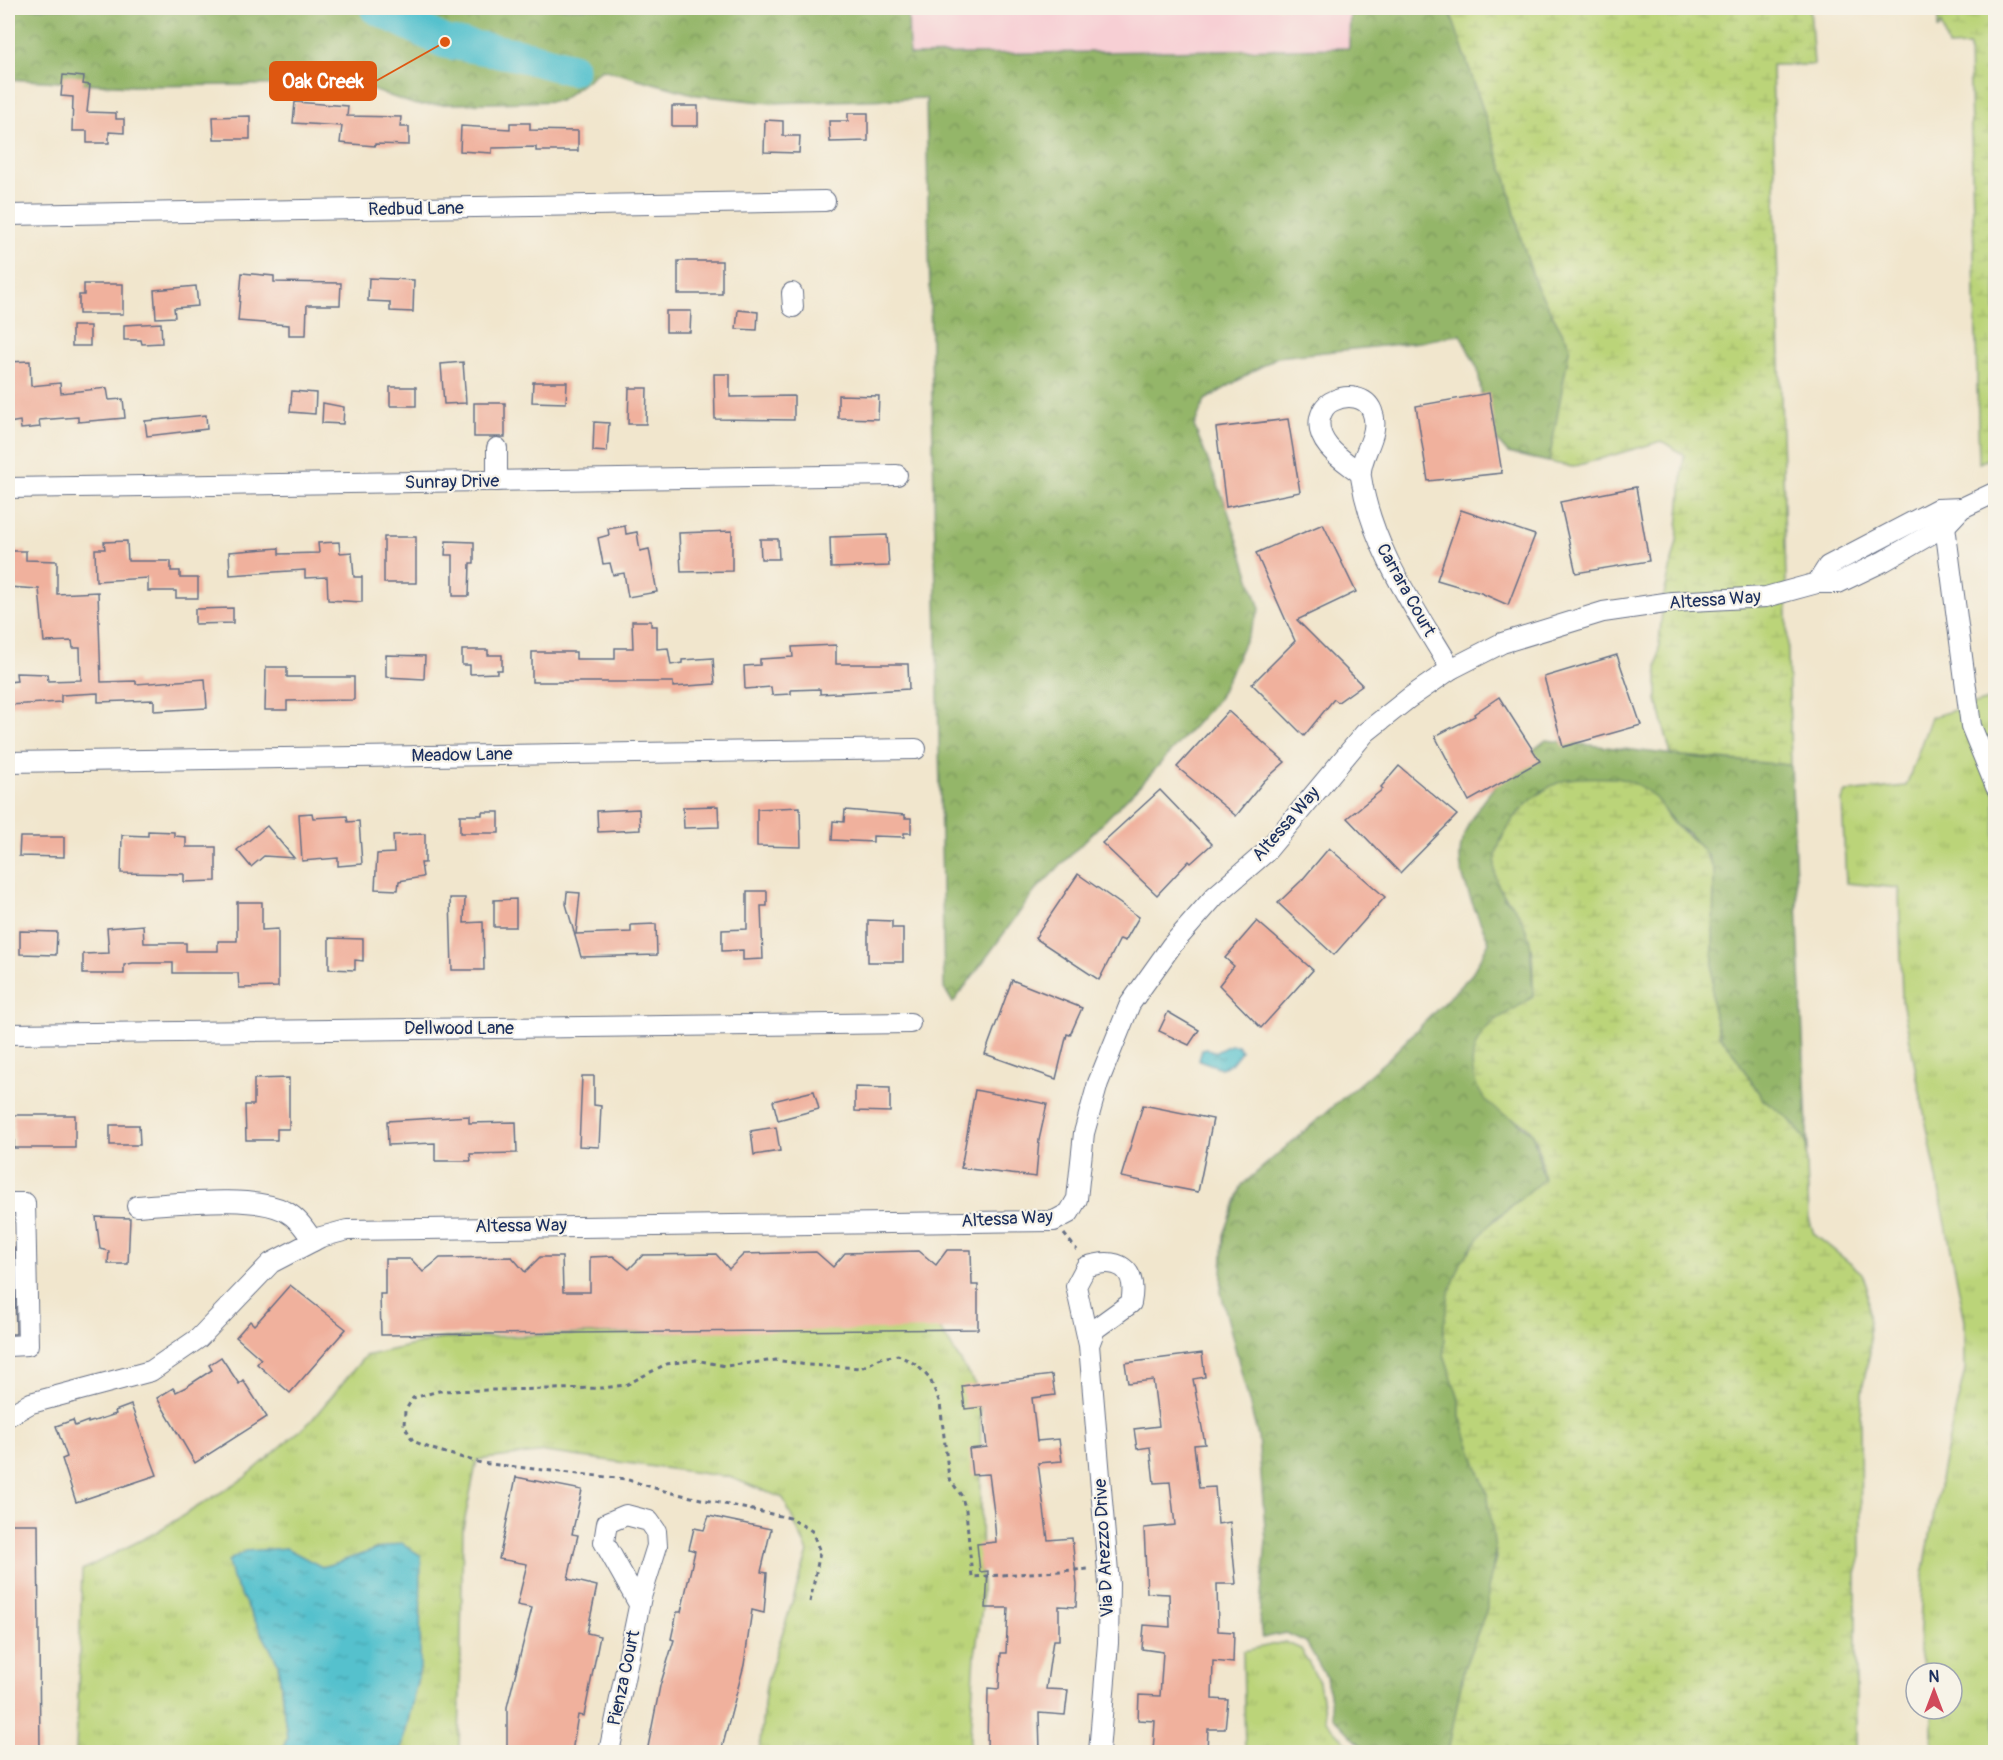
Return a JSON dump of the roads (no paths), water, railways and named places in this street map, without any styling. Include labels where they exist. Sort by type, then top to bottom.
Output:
[{"type":"street","name":"Redbud Lane","points":[[8,215],[825,201]]},
{"type":"street","points":[[497,448],[497,481]]},
{"type":"street","name":"Carrara Court","points":[[1360,473],[1366,507],[1382,551],[1451,669]]},
{"type":"street","name":"Sunray Drive","points":[[8,488],[897,475]]},
{"type":"street","name":"Altessa Way","points":[[8,1416],[31,1403],[151,1371],[200,1338],[272,1263],[313,1241],[347,1230],[1056,1219],[1069,1213],[1077,1199],[1084,1133],[1098,1083],[1130,1005],[1166,953],[1215,896],[1265,853],[1365,733],[1451,669],[1502,643],[1603,612],[1672,602],[1766,597],[1817,583],[1838,583],[1884,561],[1945,526],[1962,508],[1995,492]]},
{"type":"street","name":"Altessa Way","points":[[1817,583],[1828,567],[1937,509],[1962,508]]},
{"type":"street","points":[[1945,526],[1971,726],[1995,787]]},
{"type":"street","name":"Meadow Lane","points":[[8,762],[916,748]]},
{"type":"street","name":"Dellwood Lane","points":[[8,1034],[910,1023]]},
{"type":"street","points":[[137,1206],[249,1202],[284,1210],[299,1221],[313,1241]]},
{"type":"street","points":[[8,1203],[24,1203],[28,1346],[8,1346]]},
{"type":"street","name":"Via D Arezzo Drive","points":[[1089,1344],[1095,1329],[1131,1303],[1134,1285],[1126,1269],[1111,1262],[1089,1266],[1079,1276],[1076,1286],[1089,1344],[1109,1568],[1108,1643],[1099,1752]]},
{"type":"street","name":"Pienza Court","points":[[609,1752],[639,1604]]},
{"type":"water","points":[[1230,1045],[1237,1045],[1241,1051],[1231,1064],[1221,1068],[1199,1060],[1202,1050],[1216,1052]]},
{"type":"water","points":[[402,1543],[421,1556],[420,1668],[401,1752],[282,1752],[287,1738],[278,1663],[232,1578],[228,1561],[245,1551],[286,1548],[322,1567]]},
{"type":"waterway","points":[[376,8],[445,42],[515,54],[572,69]]},
{"type":"place","name":"Oak Creek","points":[[445,42]]}]
